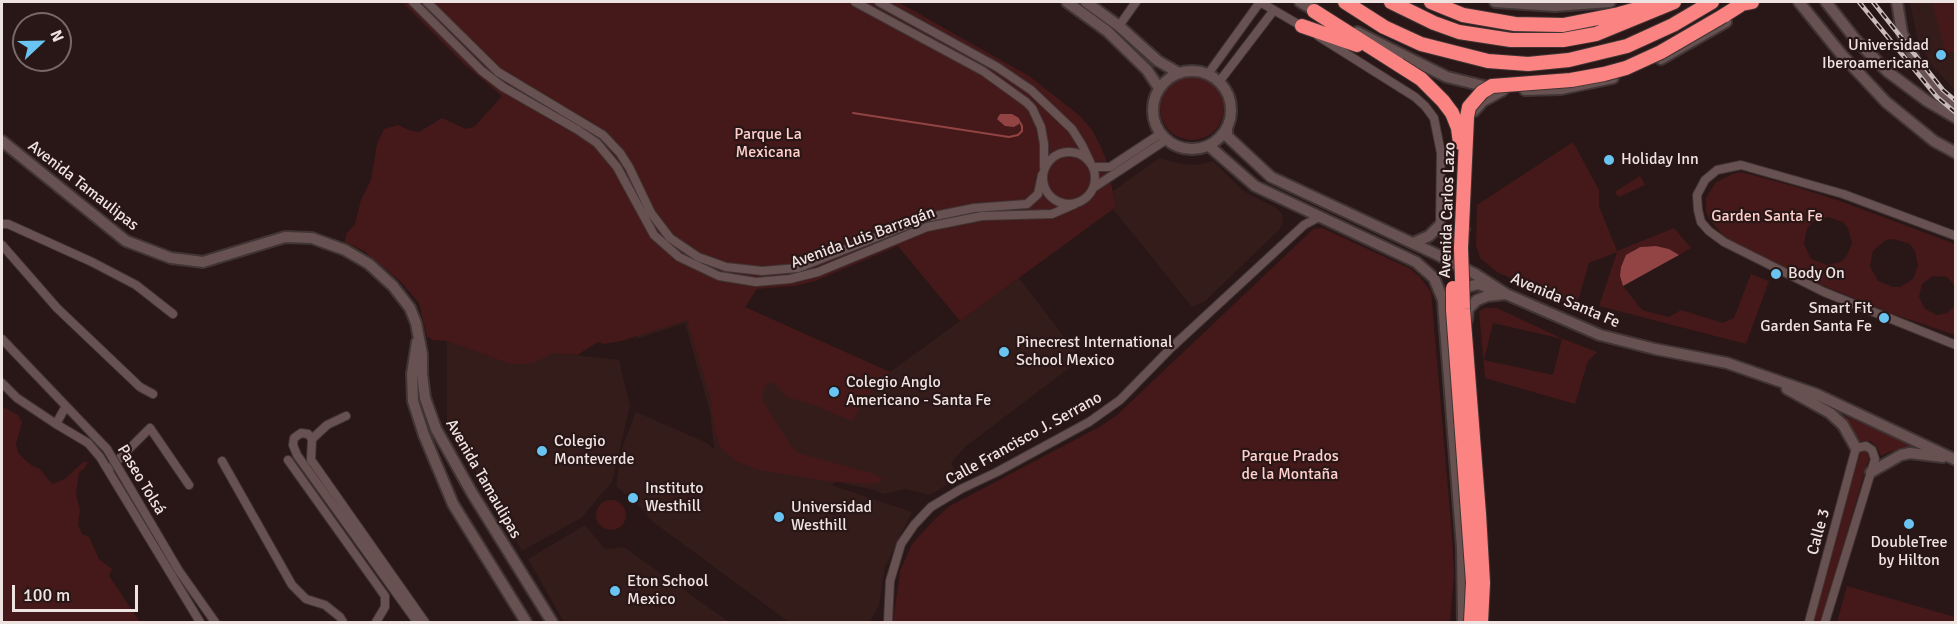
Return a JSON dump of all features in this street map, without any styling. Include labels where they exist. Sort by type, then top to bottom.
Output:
[{"type":"highway","points":[[1345,2],[1384,27],[1421,44],[1488,61],[1528,64],[1569,60],[1627,46],[1673,25],[1712,2]]},
{"type":"highway","points":[[1391,2],[1434,24],[1459,32],[1511,40],[1563,40],[1596,34],[1670,4]]},
{"type":"highway","points":[[1431,2],[1463,15],[1515,24],[1563,25],[1619,14],[1648,5],[1670,4]]},
{"type":"highway","name":"Avenida Carlos Lazo","points":[[1484,622],[1480,525],[1462,309],[1461,248],[1469,107],[1482,92],[1492,86],[1571,80],[1626,68],[1661,52],[1742,4],[1752,2]]},
{"type":"highway","points":[[1314,11],[1381,54]]},
{"type":"highway","points":[[1302,26],[1381,54]]},
{"type":"highway","name":"Avenida Carlos Lazo","points":[[1381,54],[1433,90],[1452,113],[1458,128],[1460,162],[1453,248],[1453,310],[1473,582],[1471,622]]},
{"type":"street","name":"Avenida Luis Barragán","points":[[413,2],[482,71],[503,87],[590,137],[603,149],[624,178],[654,235],[679,257],[719,276],[756,282],[800,277],[818,272],[914,232],[948,222],[982,216],[1052,214],[1075,204]]},
{"type":"street","name":"Avenida Luis Barragán","points":[[427,2],[498,72],[598,130],[610,141],[629,167],[657,222],[670,238],[698,257],[726,267],[762,271],[798,268],[911,222],[974,208],[1027,204],[1038,194],[1043,171]]},
{"type":"street","points":[[855,2],[983,71],[1026,102],[1032,108],[1041,127],[1046,191],[1059,202],[1075,204],[1083,201],[1093,188],[1163,137]]},
{"type":"street","points":[[873,11],[879,2],[997,67],[1031,90],[1072,129],[1092,165],[1095,181],[1093,188]]},
{"type":"street","points":[[1067,2],[1107,31],[1147,70],[1159,88]]},
{"type":"street","points":[[1086,2],[1119,26],[1158,61],[1179,73]]},
{"type":"street","points":[[1119,26],[1136,2]]},
{"type":"street","points":[[1208,74],[1260,2],[1302,26]]},
{"type":"street","points":[[1300,2],[1447,77],[1503,90],[1561,89],[1606,80],[1633,71],[1659,60],[1704,35],[1744,10],[1752,2]]},
{"type":"street","points":[[1495,2],[1555,6],[1608,2]]},
{"type":"street","points":[[1799,2],[1842,56],[1886,102],[1934,141],[1956,153]]},
{"type":"street","points":[[1826,2],[1856,40],[1888,72],[1927,101],[1956,118]]},
{"type":"street","points":[[1897,2],[1902,33],[1917,65],[1940,95],[1956,110]]},
{"type":"street","points":[[1219,82],[1274,10]]},
{"type":"street","name":"Avenida Carlos Lazo","points":[[1302,26],[1415,97],[1434,118],[1441,153],[1440,225]]},
{"type":"street","points":[[1198,71],[1208,74],[1225,89],[1231,103],[1231,117],[1227,129],[1217,141],[1209,146],[1196,150],[1177,148],[1163,137],[1156,127],[1152,115],[1153,101],[1159,88],[1167,79],[1179,73],[1198,71]]},
{"type":"street","name":"Avenida Carlos Lazo","points":[[1475,274],[1468,264],[1464,242],[1470,120],[1473,112],[1483,101],[1503,90]]},
{"type":"street","name":"Avenida Santa Fe","points":[[1227,129],[1227,136],[1271,177],[1413,243],[1475,274],[1506,294],[1600,335],[1655,349],[1727,363],[1759,373],[1837,404],[1954,459]]},
{"type":"street","points":[[1043,171],[1055,155],[1063,152],[1079,153],[1092,165],[1110,166],[1163,137]]},
{"type":"street","name":"Avenida Tamaulipas","points":[[2,141],[126,241],[171,258],[203,262],[285,237],[312,238],[345,250],[369,264],[393,286],[410,308],[416,323],[422,354],[425,398],[436,429],[472,493],[552,622]]},
{"type":"street","points":[[603,149],[610,141]]},
{"type":"street","points":[[1209,146],[1255,186],[1319,217],[1323,209],[1320,200]]},
{"type":"street","points":[[1956,236],[1843,194],[1741,165],[1717,170],[1705,180],[1697,195],[1701,222],[1724,242],[1824,292],[1956,345]]},
{"type":"street","name":"Avenida Carlos Lazo","points":[[1319,217],[1416,262],[1434,278],[1443,300],[1462,548],[1463,622]]},
{"type":"street","name":"Calle Francisco J. Serrano","points":[[888,622],[890,581],[901,544],[914,525],[932,507],[961,489],[1089,422],[1120,400],[1172,347],[1304,225],[1319,217]]},
{"type":"street","points":[[911,222],[914,232]]},
{"type":"street","points":[[2,224],[8,224],[101,266],[136,285],[173,314]]},
{"type":"street","points":[[1413,243],[1429,236],[1440,225],[1445,235],[1452,238],[1461,234],[1464,229]]},
{"type":"street","points":[[2,245],[57,308],[140,387],[153,394]]},
{"type":"street","points":[[1444,315],[1447,305],[1464,288],[1479,284],[1506,294]]},
{"type":"street","name":"Avenida Carlos Lazo","points":[[1484,622],[1487,583],[1467,317],[1468,309],[1477,300],[1487,296],[1506,294]]},
{"type":"street","name":"Paseo Tolsá","points":[[2,339],[107,449],[179,571],[215,622]]},
{"type":"street","name":"Avenida Tamaulipas","points":[[418,339],[412,374],[413,401],[424,435],[453,504],[526,622]]},
{"type":"street","points":[[1759,373],[1830,413],[1843,425],[1856,448],[1866,446],[1872,450],[1875,459],[1871,472]]},
{"type":"street","points":[[2,383],[17,398],[88,443],[108,470],[201,622]]},
{"type":"street","points":[[56,424],[66,406]]},
{"type":"street","points":[[312,439],[327,425],[346,416]]},
{"type":"street","points":[[108,470],[150,428],[189,485]]},
{"type":"street","points":[[417,622],[297,455],[293,445],[294,438],[301,434],[308,434],[312,439],[311,454],[314,464],[425,622]]},
{"type":"street","name":"Calle 3","points":[[1809,622],[1856,448]]},
{"type":"street","points":[[1871,472],[1901,455],[1910,453],[1954,459]]},
{"type":"street","points":[[288,460],[385,596],[385,607],[376,622]]},
{"type":"street","points":[[222,461],[292,585],[306,599],[325,605],[343,622]]},
{"type":"street","name":"Calle 3","points":[[1825,622],[1871,472]]},
{"type":"street","points":[[453,504],[472,493]]},
{"type":"street","points":[[1462,548],[1487,583]]},
{"type":"street","points":[[881,622],[889,610]]},
{"type":"shaded area","name":"Universidad Iberoamericana","points":[[1910,2],[1955,2],[1955,90],[1933,67],[1918,42]]},
{"type":"shaded area","points":[[1000,114],[1012,114],[1019,118],[1019,124],[1014,127],[1005,126],[997,119]]},
{"type":"shaded area","points":[[1159,158],[1182,164],[1198,165],[1213,161],[1243,191],[1276,208],[1282,214],[1283,224],[1279,230],[1205,301],[1192,307],[1113,209],[1116,207],[1113,191]]},
{"type":"shaded area","points":[[1656,246],[1669,249],[1679,255],[1623,286],[1620,276],[1626,255],[1640,247]]},
{"type":"shaded area","points":[[1019,278],[1081,359],[965,447],[951,463],[960,477],[930,495],[905,489],[883,494],[875,490],[837,482],[831,485],[912,512],[885,567],[879,605],[870,622],[789,622],[653,522],[616,486],[622,448],[636,412],[705,442],[714,449],[710,412],[685,323],[636,339],[640,317],[692,284],[890,372]]},
{"type":"shaded area","name":"Colegio Monteverde","points":[[447,341],[619,360],[630,406],[612,482],[581,518],[522,551],[447,421]]},
{"type":"shaded area","name":"Eton School Mexico","points":[[585,525],[605,549],[624,547],[729,622],[564,622],[528,559]]},
{"type":"green space","name":"Parque La Mexicana","points":[[402,2],[898,2],[1029,76],[1079,115],[1092,130],[1100,145],[1106,160],[1116,207],[960,321],[898,246],[815,281],[795,286],[757,289],[745,307],[890,372],[875,385],[852,421],[788,397],[772,382],[765,385],[762,400],[792,448],[801,454],[871,473],[883,479],[877,483],[867,484],[827,481],[759,470],[736,461],[720,447],[714,428],[711,400],[687,320],[621,341],[604,344],[598,342],[577,355],[553,353],[535,362],[511,364],[448,341],[432,340],[427,337],[419,303],[400,281],[364,251],[345,242],[346,234],[355,224],[361,200],[371,180],[377,144],[384,129],[398,125],[419,132],[442,118],[466,129],[474,127],[502,96],[465,65]]},
{"type":"green space","points":[[1932,2],[1955,2],[1955,51],[1946,54]]},
{"type":"green space","points":[[1192,76],[1215,85],[1224,108],[1215,131],[1192,140],[1169,131],[1160,108],[1169,85]]},
{"type":"green space","points":[[1573,142],[1599,190],[1599,206],[1617,251],[1674,228],[1691,248],[1679,255],[1669,249],[1656,246],[1633,250],[1620,276],[1623,286],[1642,310],[1669,317],[1681,310],[1723,323],[1734,318],[1751,274],[1769,281],[1746,344],[1599,306],[1617,252],[1589,263],[1576,308],[1497,272],[1480,258],[1476,245],[1477,205]]},
{"type":"green space","name":"Garden Santa Fe","points":[[1741,172],[1793,186],[1955,244],[1955,286],[1947,277],[1933,276],[1922,284],[1919,297],[1925,309],[1937,315],[1948,313],[1955,305],[1955,335],[1893,314],[1819,284],[1726,239],[1706,212],[1706,198],[1715,183]],"holes":[[[1828,217],[1843,222],[1848,228],[1852,243],[1846,257],[1841,262],[1827,265],[1811,259],[1804,244],[1807,228],[1813,222]],[[1894,239],[1910,244],[1915,251],[1918,265],[1913,279],[1900,287],[1893,287],[1878,281],[1870,266],[1873,251],[1886,240]]]},
{"type":"green space","points":[[1640,176],[1645,185],[1619,197],[1616,194],[1616,191]]},
{"type":"green space","name":"Parque Prados de la Montaña","points":[[1322,228],[1411,269],[1431,292],[1452,535],[1454,574],[1450,622],[893,622],[900,571],[912,544],[935,519],[950,506],[1101,426],[1117,415],[1313,229]]},
{"type":"green space","points":[[1485,308],[1497,308],[1597,352],[1588,361],[1575,404],[1485,378],[1479,311]],"holes":[[[1493,323],[1562,339],[1553,375],[1484,360]]]},
{"type":"green space","points":[[5,408],[18,415],[22,422],[16,444],[18,453],[31,465],[40,469],[52,484],[65,479],[83,462],[88,462],[79,472],[76,494],[80,510],[78,525],[82,534],[89,537],[99,559],[112,569],[109,576],[140,622],[2,622],[2,409]]},
{"type":"green space","points":[[1840,414],[1913,445],[1881,456],[1871,441],[1858,441],[1853,429]]},
{"type":"green space","points":[[1865,448],[1872,455],[1868,461],[1821,622],[1812,622],[1860,453]]},
{"type":"green space","points":[[611,500],[622,504],[626,515],[622,526],[611,530],[600,526],[596,515],[600,504]]},
{"type":"green space","points":[[1847,586],[1955,617],[1955,622],[1837,622]]},
{"type":"waterway","points":[[853,113],[1009,137],[1018,135],[1022,131],[1018,119]]},
{"type":"railway","points":[[1859,2],[1937,97],[1956,113]]},
{"type":"railway","points":[[1873,2],[1943,90],[1956,101]]},
{"type":"place","name":"Universidad Iberoamericana","points":[[1941,55]]},
{"type":"place","name":"Holiday Inn","points":[[1609,160]]},
{"type":"place","name":"Body On","points":[[1776,274]]},
{"type":"place","name":"Smart Fit Garden Santa Fe","points":[[1884,318]]},
{"type":"place","name":"Pinecrest International School Mexico","points":[[1004,352]]},
{"type":"place","name":"Colegio Anglo Americano - Santa Fe","points":[[834,392]]},
{"type":"place","name":"Colegio Monteverde","points":[[542,451]]},
{"type":"place","name":"Instituto Westhill","points":[[633,498]]},
{"type":"place","name":"Universidad Westhill","points":[[779,517]]},
{"type":"place","name":"DoubleTree by Hilton","points":[[1909,524]]},
{"type":"place","name":"Eton School Mexico","points":[[615,591]]}]
